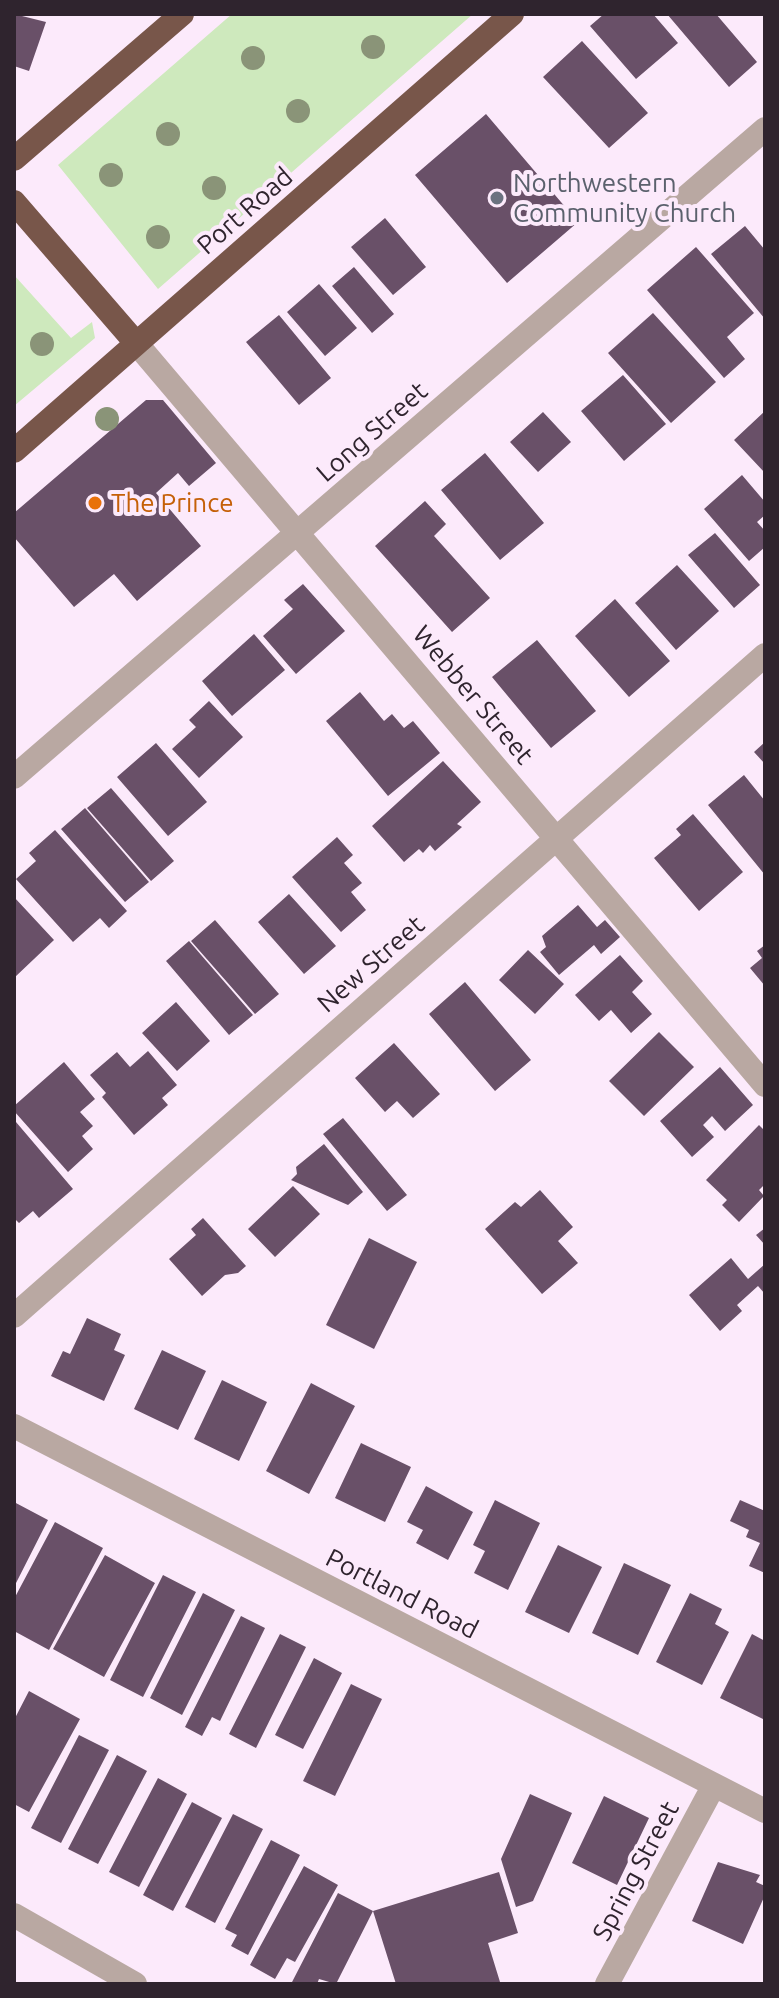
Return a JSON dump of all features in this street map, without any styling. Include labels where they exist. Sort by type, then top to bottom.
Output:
[{"type":"highway","points":[[14,159],[182,14]]},
{"type":"highway","name":"Port Road","points":[[14,451],[512,14]]},
{"type":"highway","points":[[14,202],[136,343]]},
{"type":"street","name":"Long Street","points":[[14,777],[765,129]]},
{"type":"street","name":"Webber Street","points":[[136,343],[558,837],[765,1085]]},
{"type":"street","name":"New Street","points":[[14,1316],[765,655]]},
{"type":"street","name":"Portland Road","points":[[14,1426],[765,1811]]},
{"type":"street","name":"Spring Street","points":[[607,1984],[714,1785]]},
{"type":"street","points":[[14,1915],[135,1984]]},
{"type":"green space","points":[[232,14],[473,14],[158,289],[58,165]]},
{"type":"green space","points":[[14,275],[71,338],[92,322],[95,338],[14,406]]},
{"type":"building","points":[[14,14],[46,22],[29,71],[14,66]]},
{"type":"building","points":[[604,14],[653,14],[678,43],[636,79],[590,26]]},
{"type":"building","points":[[667,14],[716,14],[757,62],[729,87]]},
{"type":"building","points":[[582,41],[648,113],[609,148],[543,77]]},
{"type":"building","name":"Northwestern Community Church","points":[[486,114],[578,222],[507,283],[415,175]]},
{"type":"building","points":[[385,218],[426,267],[393,295],[351,247]]},
{"type":"building","points":[[745,226],[765,250],[765,319],[711,254]]},
{"type":"building","points":[[696,247],[754,313],[727,337],[745,359],[724,378],[647,290]]},
{"type":"building","points":[[354,267],[394,314],[372,333],[332,286]]},
{"type":"building","points":[[319,284],[357,328],[325,356],[287,312]]},
{"type":"building","points":[[653,313],[716,382],[671,423],[608,353]]},
{"type":"building","points":[[279,315],[331,378],[299,405],[246,342]]},
{"type":"building","points":[[623,375],[666,424],[624,461],[581,411]]},
{"type":"building","name":"The Prince","points":[[146,400],[163,400],[216,463],[189,486],[178,473],[156,493],[201,546],[137,601],[114,574],[74,607],[14,537],[14,513]]},
{"type":"building","points":[[765,411],[765,473],[734,440]]},
{"type":"building","points":[[543,412],[571,442],[538,472],[510,442]]},
{"type":"building","points":[[485,453],[544,523],[500,560],[441,490]]},
{"type":"building","points":[[742,475],[765,502],[765,515],[757,522],[765,531],[765,547],[749,561],[704,509]]},
{"type":"building","points":[[425,501],[446,524],[434,536],[490,598],[452,632],[375,546]]},
{"type":"building","points":[[715,533],[760,585],[734,608],[688,555]]},
{"type":"building","points":[[677,565],[719,611],[676,650],[635,603]]},
{"type":"building","points":[[303,584],[345,631],[296,674],[263,636],[293,609],[284,600]]},
{"type":"building","points":[[615,599],[670,661],[629,697],[575,636]]},
{"type":"building","points":[[254,634],[285,670],[232,716],[202,681]]},
{"type":"building","points":[[537,640],[596,711],[551,748],[492,677]]},
{"type":"building","points":[[360,692],[384,721],[392,714],[404,728],[413,721],[440,753],[388,796],[326,721]]},
{"type":"building","points":[[209,701],[243,737],[199,778],[172,749],[196,727],[189,720]]},
{"type":"building","points":[[765,742],[765,764],[754,752]]},
{"type":"building","points":[[156,743],[207,802],[168,836],[117,777]]},
{"type":"building","points":[[443,761],[481,802],[457,824],[462,827],[435,851],[430,845],[423,853],[419,849],[404,862],[372,826]]},
{"type":"building","points":[[744,775],[765,801],[765,875],[708,805]]},
{"type":"building","points":[[111,788],[174,861],[151,881],[87,808]]},
{"type":"building","points":[[85,808],[149,882],[125,902],[61,829]]},
{"type":"building","points":[[693,814],[743,872],[699,911],[654,858],[681,835],[676,829]]},
{"type":"building","points":[[55,830],[127,911],[109,928],[100,918],[73,942],[16,879],[36,861],[29,853]]},
{"type":"building","points":[[337,837],[353,855],[344,863],[362,883],[351,892],[366,910],[341,932],[292,877]]},
{"type":"building","points":[[289,894],[336,946],[304,974],[258,922]]},
{"type":"building","points":[[14,897],[54,940],[14,978]]},
{"type":"building","points":[[578,905],[597,927],[605,920],[620,937],[601,954],[594,945],[559,975],[540,952],[546,947],[542,936]]},
{"type":"building","points":[[215,920],[279,994],[255,1014],[191,941]]},
{"type":"building","points":[[189,941],[253,1015],[229,1035],[166,961]]},
{"type":"building","points":[[765,945],[765,986],[750,968],[762,958],[757,951]]},
{"type":"building","points":[[528,950],[564,984],[535,1014],[499,980]]},
{"type":"building","points":[[620,955],[643,981],[632,992],[652,1014],[631,1033],[611,1010],[599,1021],[575,995]]},
{"type":"building","points":[[465,982],[531,1060],[495,1091],[429,1014]]},
{"type":"building","points":[[176,1002],[210,1041],[177,1071],[142,1033]]},
{"type":"building","points":[[659,1032],[694,1067],[644,1116],[609,1081]]},
{"type":"building","points":[[394,1043],[440,1094],[413,1118],[397,1101],[385,1112],[355,1078]]},
{"type":"building","points":[[148,1051],[177,1085],[162,1098],[168,1105],[134,1135],[102,1097],[106,1093],[90,1075],[117,1052],[130,1067]]},
{"type":"building","points":[[64,1062],[95,1099],[80,1112],[93,1126],[82,1136],[93,1149],[68,1172],[14,1111],[14,1106]]},
{"type":"building","points":[[720,1067],[753,1105],[725,1131],[712,1116],[703,1125],[714,1137],[692,1157],[660,1121]]},
{"type":"building","points":[[343,1118],[407,1195],[387,1211],[323,1134]]},
{"type":"building","points":[[16,1122],[73,1189],[39,1218],[33,1211],[19,1223],[14,1218]]},
{"type":"building","points":[[759,1125],[765,1131],[765,1184],[759,1190],[764,1196],[739,1222],[722,1205],[727,1200],[706,1180]]},
{"type":"building","points":[[324,1144],[363,1192],[348,1205],[291,1180],[297,1174],[296,1167]]},
{"type":"building","points":[[293,1186],[320,1214],[275,1257],[248,1229]]},
{"type":"building","points":[[540,1190],[573,1227],[558,1241],[578,1263],[542,1294],[485,1229],[515,1202],[521,1207]]},
{"type":"building","points":[[203,1218],[246,1266],[238,1273],[225,1275],[202,1296],[169,1259],[196,1235],[191,1229]]},
{"type":"building","points":[[765,1228],[765,1245],[756,1235]]},
{"type":"building","points":[[369,1238],[417,1262],[374,1349],[326,1325]]},
{"type":"building","points":[[731,1258],[748,1279],[765,1264],[765,1294],[758,1286],[737,1305],[742,1311],[720,1331],[689,1295]]},
{"type":"building","points":[[87,1318],[121,1334],[114,1350],[125,1355],[104,1401],[51,1376],[63,1351],[70,1354]]},
{"type":"building","points":[[162,1350],[206,1371],[178,1430],[134,1409]]},
{"type":"building","points":[[222,1380],[267,1402],[239,1461],[194,1439]]},
{"type":"building","points":[[311,1383],[355,1406],[309,1494],[266,1471]]},
{"type":"building","points":[[361,1443],[411,1467],[385,1522],[335,1498]]},
{"type":"building","points":[[426,1486],[473,1512],[448,1560],[416,1543],[423,1530],[407,1522]]},
{"type":"building","points":[[495,1500],[540,1523],[508,1590],[474,1573],[485,1551],[473,1545]]},
{"type":"building","points":[[740,1500],[765,1511],[765,1573],[749,1566],[760,1543],[746,1537],[749,1530],[730,1521]]},
{"type":"building","points":[[14,1502],[48,1520],[14,1587]]},
{"type":"building","points":[[55,1522],[103,1548],[49,1650],[14,1631],[14,1599]]},
{"type":"building","points":[[558,1545],[602,1567],[569,1633],[525,1612]]},
{"type":"building","points":[[105,1555],[155,1583],[104,1677],[53,1649]]},
{"type":"building","points":[[624,1563],[671,1585],[638,1655],[592,1633]]},
{"type":"building","points":[[163,1575],[196,1592],[143,1697],[110,1680]]},
{"type":"building","points":[[203,1593],[235,1610],[182,1715],[150,1698]]},
{"type":"building","points":[[690,1593],[722,1609],[715,1624],[729,1632],[702,1685],[656,1662]]},
{"type":"building","points":[[241,1616],[265,1628],[220,1721],[212,1717],[202,1736],[185,1727]]},
{"type":"building","points":[[280,1634],[306,1647],[256,1748],[229,1734]]},
{"type":"building","points":[[752,1634],[765,1641],[765,1720],[720,1698]]},
{"type":"building","points":[[314,1658],[342,1673],[303,1749],[275,1735]]},
{"type":"building","points":[[351,1684],[382,1699],[335,1796],[303,1781]]},
{"type":"building","points":[[29,1691],[80,1719],[29,1812],[14,1804],[14,1720]]},
{"type":"building","points":[[79,1735],[109,1750],[61,1843],[31,1828]]},
{"type":"building","points":[[117,1755],[147,1771],[98,1864],[68,1849]]},
{"type":"building","points":[[158,1778],[187,1794],[139,1887],[109,1872]]},
{"type":"building","points":[[530,1794],[572,1813],[533,1901],[516,1907],[501,1859]]},
{"type":"building","points":[[604,1796],[649,1818],[617,1885],[572,1863]]},
{"type":"building","points":[[192,1802],[222,1818],[173,1911],[143,1895]]},
{"type":"building","points":[[233,1814],[263,1829],[215,1923],[185,1907]]},
{"type":"building","points":[[271,1840],[300,1855],[248,1955],[231,1946],[237,1935],[225,1929]]},
{"type":"building","points":[[718,1862],[760,1875],[756,1882],[765,1886],[765,1895],[743,1944],[692,1921]]},
{"type":"building","points":[[304,1866],[338,1885],[295,1962],[287,1958],[275,1979],[250,1965]]},
{"type":"building","points":[[499,1872],[518,1933],[488,1943],[500,1982],[396,1984],[373,1911]]},
{"type":"building","points":[[338,1893],[373,1911],[336,1984],[319,1979],[317,1984],[291,1984]]},
{"type":"place","name":"Northwestern Community Church","points":[[497,198]]},
{"type":"place","name":"The Prince","points":[[95,503]]}]
